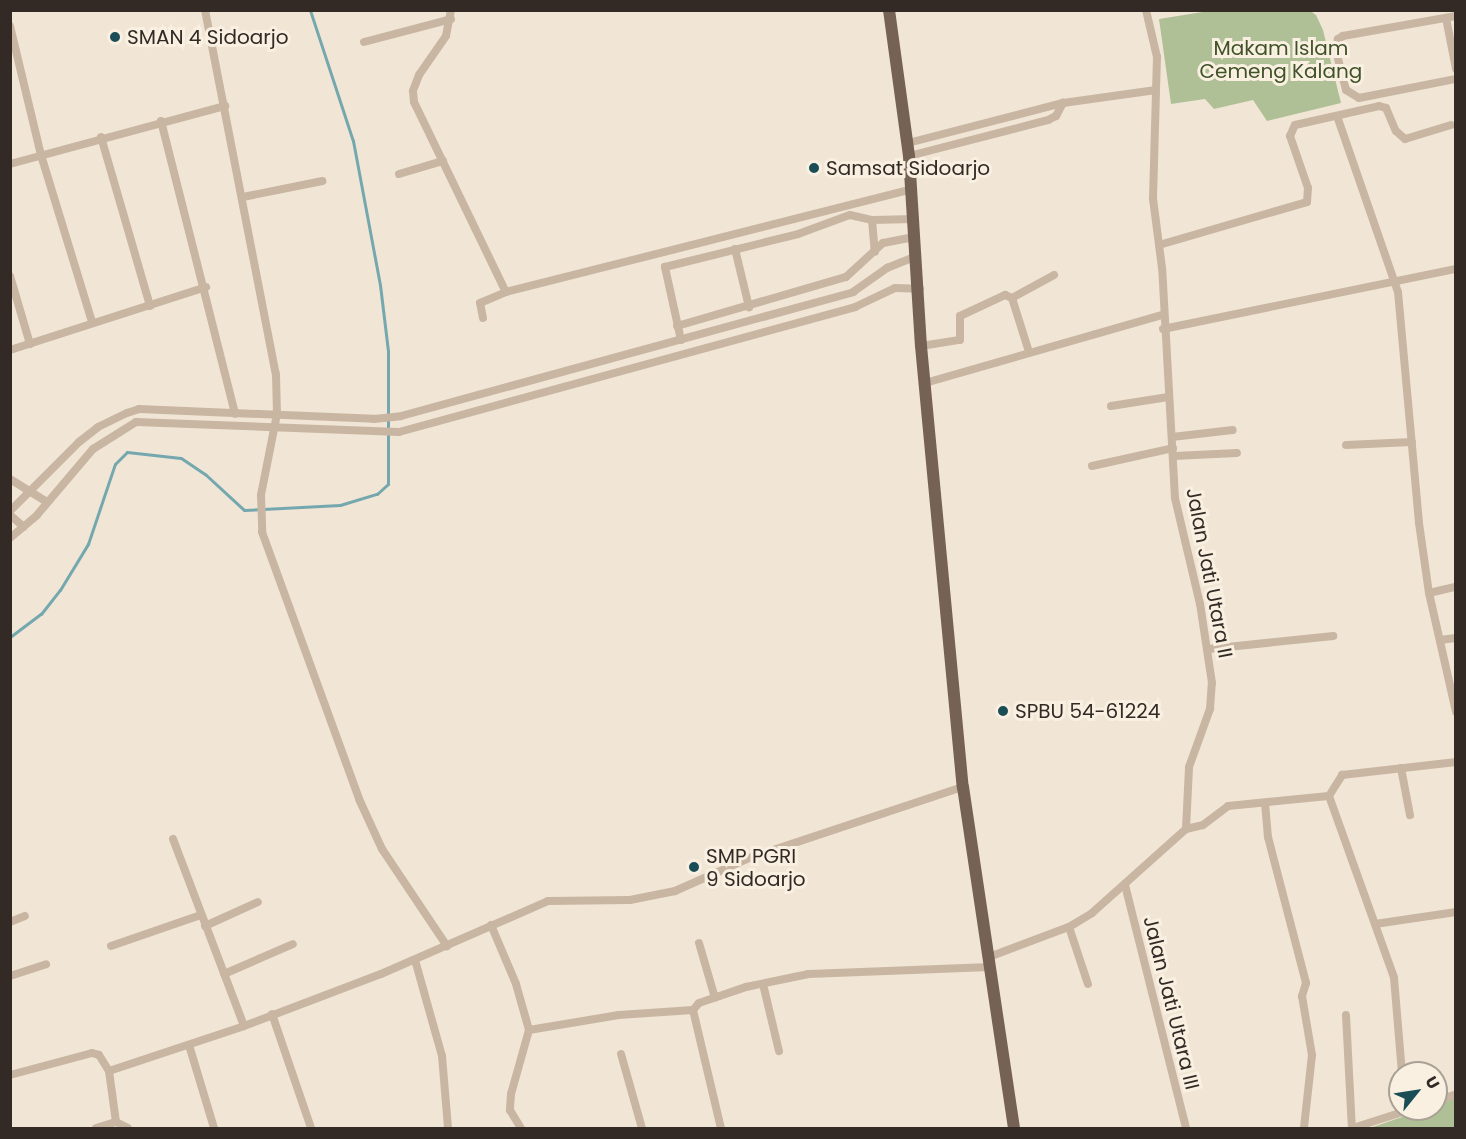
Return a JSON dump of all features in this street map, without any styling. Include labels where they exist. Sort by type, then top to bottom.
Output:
[{"type":"main road","points":[[889,10],[915,219],[921,346],[963,787],[1014,1128]]},
{"type":"street","points":[[205,10],[274,360],[277,414],[261,495],[260,524],[359,800],[382,849],[447,946]]},
{"type":"street","name":"Jalan Jati Utara II","points":[[1146,10],[1157,57],[1153,199],[1159,245],[1163,329],[1174,452],[1175,498],[1208,649],[1210,709],[1189,767],[1186,829]]},
{"type":"street","points":[[364,42],[451,15]]},
{"type":"street","points":[[451,15],[446,36],[413,91],[416,111],[443,160],[506,292]]},
{"type":"street","points":[[1455,69],[1451,17],[1343,36],[1338,39],[1336,51],[1346,90],[1359,98],[1455,79]]},
{"type":"street","points":[[10,26],[41,154],[92,322]]},
{"type":"street","points":[[908,149],[1063,103],[1156,90]]},
{"type":"street","points":[[908,149],[1048,120],[1056,116],[1063,103]]},
{"type":"street","points":[[10,164],[101,137],[225,106]]},
{"type":"street","points":[[1159,245],[1303,205],[1309,198],[1290,136],[1292,127],[1383,106],[1400,137],[1405,139],[1451,125]]},
{"type":"street","points":[[1337,116],[1396,283],[1429,593],[1455,712]]},
{"type":"street","points":[[161,121],[206,287],[235,414]]},
{"type":"street","points":[[101,137],[150,306]]},
{"type":"street","points":[[399,174],[443,160]]},
{"type":"street","points":[[243,197],[322,182]]},
{"type":"street","points":[[483,318],[480,303],[506,292],[912,189]]},
{"type":"street","points":[[693,352],[677,326],[663,270],[798,234],[843,217],[872,220],[915,219]]},
{"type":"street","points":[[872,220],[875,252]]},
{"type":"street","points":[[677,326],[846,278],[885,241],[915,237]]},
{"type":"street","points":[[735,249],[749,307]]},
{"type":"street","points":[[24,527],[10,513],[30,491],[79,442],[114,418],[139,409],[220,414],[374,418],[401,416],[613,361],[852,292],[887,268],[917,256]]},
{"type":"street","points":[[1163,329],[1396,283],[1455,269]]},
{"type":"street","points":[[1012,298],[1054,274]]},
{"type":"street","points":[[10,276],[30,344]]},
{"type":"street","points":[[10,350],[206,287]]},
{"type":"street","points":[[10,538],[24,527],[93,449],[121,428],[155,420],[377,434],[399,432],[855,307],[895,288],[920,289]]},
{"type":"street","points":[[921,346],[960,340],[959,319],[963,313],[1005,295],[1012,298],[1029,352]]},
{"type":"street","points":[[925,383],[1162,315]]},
{"type":"street","points":[[613,361],[616,374]]},
{"type":"street","points":[[1111,406],[1168,397]]},
{"type":"street","points":[[441,405],[445,420]]},
{"type":"street","points":[[190,423],[191,411]]},
{"type":"street","points":[[220,414],[220,425]]},
{"type":"street","points":[[1172,437],[1233,430]]},
{"type":"street","points":[[1346,445],[1412,442]]},
{"type":"street","points":[[1092,466],[1174,452],[1237,453]]},
{"type":"street","points":[[10,479],[47,502]]},
{"type":"street","points":[[1429,593],[1455,587]]},
{"type":"street","points":[[1208,649],[1334,636]]},
{"type":"street","points":[[1440,640],[1455,638]]},
{"type":"street","points":[[1329,796],[1342,775],[1455,762]]},
{"type":"street","points":[[1401,768],[1410,815]]},
{"type":"street","points":[[109,1071],[244,1026],[415,960],[548,901],[630,900],[675,891],[749,858],[963,787]]},
{"type":"street","points":[[721,1128],[693,1005],[763,984],[809,974],[989,962],[1069,927],[1125,885],[1186,829],[1197,828],[1228,806],[1329,796]]},
{"type":"street","points":[[1329,796],[1394,978],[1401,1061]]},
{"type":"street","points":[[1265,803],[1268,837],[1306,983],[1302,996],[1312,1055],[1304,1128]]},
{"type":"street","points":[[173,839],[244,1026]]},
{"type":"street","name":"Jalan Jati Utara III","points":[[1125,885],[1186,1128]]},
{"type":"street","points":[[206,926],[258,902]]},
{"type":"street","points":[[1375,924],[1455,912]]},
{"type":"street","points":[[111,946],[201,915]]},
{"type":"street","points":[[10,922],[25,916]]},
{"type":"street","points":[[492,925],[516,984],[529,1030],[511,1094],[510,1110],[521,1128]]},
{"type":"street","points":[[1069,927],[1088,984]]},
{"type":"street","points":[[699,943],[715,998]]},
{"type":"street","points":[[224,974],[293,944]]},
{"type":"street","points":[[415,960],[442,1056],[448,1128]]},
{"type":"street","points":[[10,976],[46,964]]},
{"type":"street","points":[[763,984],[778,1051]]},
{"type":"street","points":[[529,1030],[619,1015],[693,1010]]},
{"type":"street","points":[[272,1014],[311,1128]]},
{"type":"street","points":[[1346,1015],[1353,1128],[1388,1116]]},
{"type":"street","points":[[189,1045],[214,1128]]},
{"type":"street","points":[[10,1075],[92,1053],[99,1055],[109,1071],[116,1122]]},
{"type":"street","points":[[621,1054],[640,1128]]},
{"type":"street","points":[[96,1128],[116,1122],[128,1128]]},
{"type":"green space","name":"Makam Islam Cemeng Kalang","points":[[1215,10],[1309,10],[1316,15],[1323,30],[1341,103],[1267,121],[1253,100],[1214,109],[1205,99],[1171,104],[1159,19]]},
{"type":"green space","points":[[1455,1098],[1455,1128],[1370,1128],[1390,1121],[1448,1121],[1448,1101]]},
{"type":"waterway","points":[[10,637],[41,614],[60,590],[88,544],[115,464],[127,452],[181,458],[205,474],[244,510],[340,505],[377,494],[388,484],[388,351],[380,285],[353,141],[310,10]]},
{"type":"place","name":"SMAN 4 Sidoarjo","points":[[115,37]]},
{"type":"place","name":"Samsat Sidoarjo","points":[[814,168]]},
{"type":"place","name":"SPBU 54-61224","points":[[1003,711]]},
{"type":"place","name":"SMP PGRI 9 Sidoarjo","points":[[694,867]]}]
